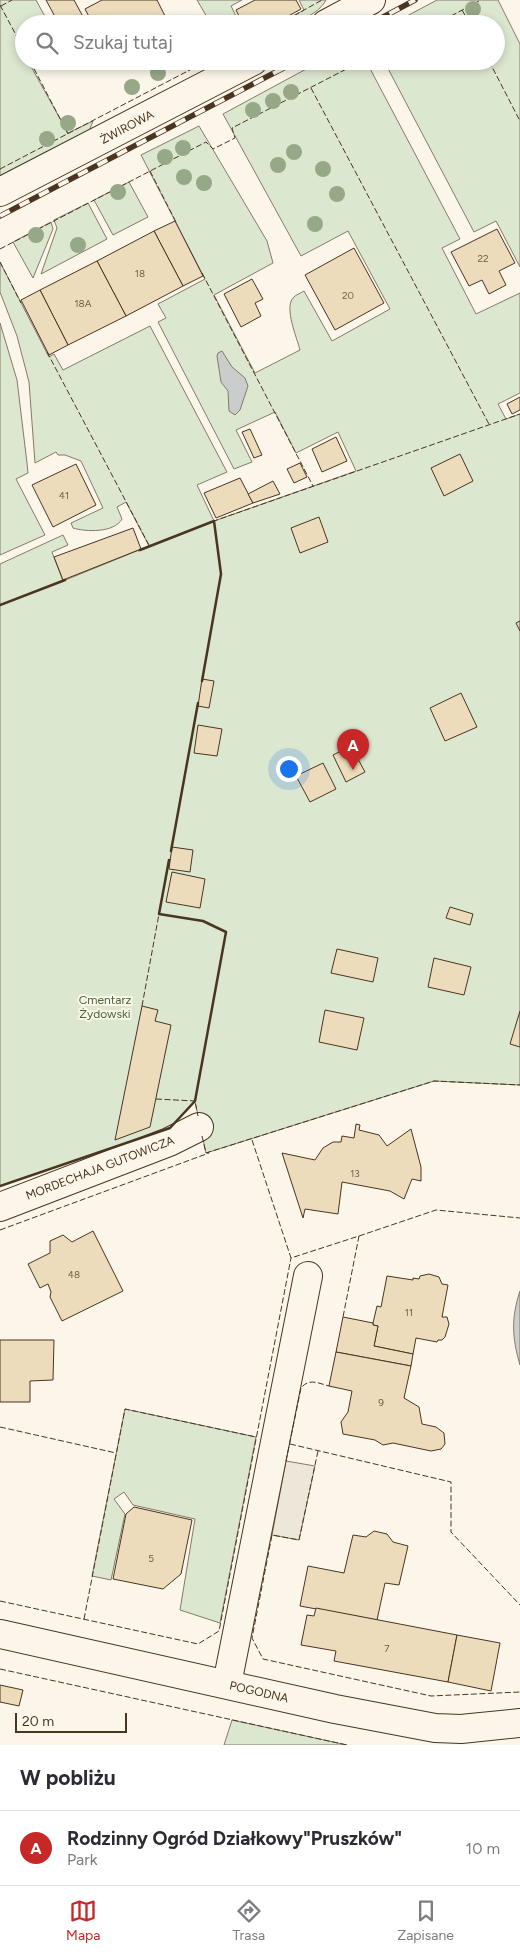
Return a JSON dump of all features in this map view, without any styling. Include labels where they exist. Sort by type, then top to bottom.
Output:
[{"type":"street","points":[[339,15],[355,4]]},
{"type":"street","name":"ŻWIROWA","points":[[0,192],[236,70]]},
{"type":"street","name":"MORDECHAJA GUTOWICZA","points":[[0,1207],[169,1142],[199,1127]]},
{"type":"street","points":[[227,1684],[308,1276]]},
{"type":"street","name":"POGODNA","points":[[0,1634],[335,1709],[435,1728],[460,1729],[520,1723]]},
{"type":"green space","points":[[0,0],[36,0],[44,15],[15,15],[15,70],[33,70],[68,133],[93,121],[89,131],[0,177]]},
{"type":"green space","points":[[197,0],[242,0],[231,6],[236,15],[206,15]]},
{"type":"green space","points":[[299,0],[326,0],[318,10],[310,15],[295,15],[304,10]]},
{"type":"green space","points":[[437,0],[498,0],[520,44],[520,267],[496,221],[474,232],[389,70],[505,70],[505,15],[409,15]]},
{"type":"green space","name":"Cmentarz Żydowski","points":[[304,70],[371,70],[460,239],[442,248],[476,314],[520,293],[520,393],[498,404],[506,419],[520,414],[520,1085],[434,1081],[206,1153],[195,1102],[170,1128],[0,1186],[0,564],[63,535],[68,545],[52,552],[63,581],[149,546],[126,502],[117,507],[122,519],[113,527],[92,531],[73,528],[71,523],[103,508],[81,461],[65,455],[58,455],[56,452],[35,463],[29,382],[17,336],[0,292],[0,262],[49,357],[54,354],[63,370],[150,326],[227,472],[197,485],[214,521],[356,471],[338,432],[296,453],[275,412],[236,430],[252,462],[234,469],[158,322],[166,318],[158,304],[205,279],[141,155],[199,126],[267,241],[273,263],[214,295],[255,373],[300,350],[290,316],[290,309],[293,298],[304,291],[332,341],[390,309],[348,231],[301,256],[223,114]]},
{"type":"green space","points":[[129,182],[148,217],[113,235],[94,200]]},
{"type":"green space","points":[[88,203],[107,239],[41,274],[57,228],[54,220]]},
{"type":"green space","points":[[51,222],[53,229],[33,278],[13,242]]},
{"type":"green space","points":[[0,323],[17,380],[27,463],[28,473],[16,479],[45,535],[0,555]]},
{"type":"green space","points":[[125,1409],[256,1437],[220,1623],[180,1610],[195,1519],[133,1505],[124,1492],[114,1499],[125,1514],[111,1580],[92,1576]]},
{"type":"green space","points":[[232,1720],[347,1745],[224,1745]]},
{"type":"shaded area","points":[[222,351],[232,367],[245,378],[248,386],[240,410],[235,415],[229,411],[228,391],[221,382],[217,356]]},
{"type":"shaded area","points":[[520,1291],[520,1365],[515,1346],[514,1319]]},
{"type":"shaded area","points":[[286,1461],[315,1466],[299,1540],[272,1535]]},
{"type":"building","points":[[46,0],[74,0],[82,15],[54,15]]},
{"type":"building","points":[[102,0],[157,0],[164,15],[88,15],[85,9]]},
{"type":"building","points":[[255,0],[296,0],[301,9],[290,15],[238,15],[236,10]]},
{"type":"building","points":[[175,221],[203,276],[183,286],[154,231]]},
{"type":"building","points":[[497,229],[515,263],[499,271],[506,285],[489,294],[482,280],[469,286],[451,252]]},
{"type":"building","points":[[154,231],[183,286],[126,316],[97,261]]},
{"type":"building","points":[[354,248],[384,303],[335,330],[305,275]]},
{"type":"building","points":[[97,261],[126,316],[68,345],[40,290]]},
{"type":"building","points":[[252,279],[263,299],[255,303],[261,316],[241,327],[224,294]]},
{"type":"building","points":[[40,290],[68,345],[49,355],[21,300]]},
{"type":"building","points":[[520,397],[520,410],[512,414],[507,404]]},
{"type":"building","points":[[250,429],[262,455],[254,458],[242,432]]},
{"type":"building","points":[[336,437],[347,461],[322,472],[312,449]]},
{"type":"building","points":[[460,454],[473,481],[444,496],[431,468]]},
{"type":"building","points":[[300,463],[307,477],[294,483],[287,469]]},
{"type":"building","points":[[76,464],[96,505],[53,527],[32,485]]},
{"type":"building","points":[[240,478],[253,503],[216,518],[204,493]]},
{"type":"building","points":[[273,481],[280,494],[253,503],[248,494]]},
{"type":"building","points":[[319,517],[328,542],[300,553],[291,528]]},
{"type":"building","points":[[133,528],[141,549],[63,580],[54,557]]},
{"type":"building","points":[[520,621],[520,631],[516,623]]},
{"type":"building","points":[[202,679],[214,681],[209,708],[198,706]]},
{"type":"building","points":[[461,693],[477,727],[445,741],[430,708]]},
{"type":"building","points":[[198,725],[222,729],[217,756],[194,753]]},
{"type":"building","points":[[351,746],[365,772],[346,782],[333,755]]},
{"type":"building","points":[[323,763],[336,789],[310,802],[296,776]]},
{"type":"building","points":[[172,847],[193,850],[190,872],[169,869]]},
{"type":"building","points":[[172,872],[205,879],[200,908],[166,902]]},
{"type":"building","points":[[450,907],[473,914],[470,925],[446,918]]},
{"type":"building","points":[[337,949],[378,958],[373,982],[331,973]]},
{"type":"building","points":[[434,958],[471,967],[464,995],[428,987]]},
{"type":"building","points":[[142,1006],[158,1010],[155,1021],[171,1025],[150,1127],[115,1140]]},
{"type":"building","points":[[325,1010],[364,1018],[357,1050],[319,1042]]},
{"type":"building","points":[[520,1011],[520,1047],[510,1044]]},
{"type":"building","points":[[356,1124],[360,1125],[359,1130],[379,1135],[387,1146],[411,1129],[421,1167],[421,1181],[412,1179],[404,1199],[390,1191],[342,1182],[338,1214],[305,1209],[303,1218],[282,1153],[315,1160],[323,1148],[333,1142],[341,1142],[342,1136],[354,1138]]},
{"type":"building","points":[[93,1231],[123,1291],[62,1321],[50,1297],[51,1292],[48,1284],[40,1288],[28,1264],[50,1253],[50,1241],[63,1235],[72,1242]]},
{"type":"building","points":[[429,1274],[439,1277],[442,1284],[448,1285],[442,1317],[447,1317],[449,1324],[445,1337],[437,1342],[416,1338],[413,1354],[374,1346],[378,1326],[373,1325],[373,1323],[377,1306],[381,1307],[387,1276],[413,1280],[413,1278],[419,1279],[420,1276]]},
{"type":"building","points":[[343,1317],[373,1323],[373,1325],[378,1326],[374,1346],[413,1354],[411,1366],[336,1352]]},
{"type":"building","points":[[0,1340],[54,1340],[53,1380],[30,1381],[30,1402],[0,1402]]},
{"type":"building","points":[[336,1352],[411,1366],[404,1398],[419,1407],[422,1424],[436,1427],[444,1433],[445,1444],[441,1449],[431,1451],[393,1443],[383,1445],[375,1440],[343,1434],[341,1422],[348,1412],[352,1391],[329,1386]]},
{"type":"building","points":[[134,1507],[192,1520],[181,1574],[163,1589],[113,1579],[126,1514]]},
{"type":"building","points":[[374,1531],[387,1534],[393,1542],[408,1546],[399,1585],[385,1583],[377,1620],[300,1606],[308,1566],[344,1573],[353,1535],[366,1537]]},
{"type":"building","points":[[316,1608],[457,1635],[448,1682],[334,1661],[336,1651],[301,1645],[307,1615],[314,1616]]},
{"type":"building","points":[[457,1635],[500,1643],[491,1691],[448,1682]]},
{"type":"building","points":[[0,1685],[23,1690],[19,1706],[0,1702]]},
{"type":"railway","points":[[387,15],[415,0]]},
{"type":"railway","points":[[0,216],[280,70]]},
{"type":"fence","points":[[1,6],[12,0]]},
{"type":"fence","points":[[295,15],[322,0]]},
{"type":"fence","points":[[453,15],[481,0]]},
{"type":"fence","points":[[0,5],[15,33]]},
{"type":"fence","points":[[462,10],[465,15]]},
{"type":"fence","points":[[35,70],[68,134]]},
{"type":"fence","points":[[0,169],[190,70]]},
{"type":"fence","points":[[0,249],[206,142],[213,149],[235,138],[232,128],[345,70]]},
{"type":"fence","points":[[494,70],[520,121]]},
{"type":"fence","points":[[311,88],[490,426]]},
{"type":"fence","points":[[150,171],[177,224]]},
{"type":"fence","points":[[0,262],[21,303]]},
{"type":"fence","points":[[202,273],[313,486]]},
{"type":"fence","points":[[47,352],[150,547]]},
{"type":"fence","points":[[202,682],[221,574],[214,521],[520,414]]},
{"type":"fence","points":[[138,551],[214,521]]},
{"type":"fence","points":[[0,605],[65,580]]},
{"type":"fence","points":[[171,850],[198,702]]},
{"type":"fence","points":[[169,862],[159,914],[203,921],[226,932],[195,1101],[198,1116]]},
{"type":"fence","points":[[142,1006],[159,914]]},
{"type":"fence","points":[[202,1136],[206,1153],[434,1081],[520,1085]]},
{"type":"fence","points":[[156,1099],[195,1101]]},
{"type":"fence","points":[[252,1140],[291,1258],[359,1236],[343,1317]]},
{"type":"fence","points":[[0,1230],[209,1153]]},
{"type":"fence","points":[[359,1236],[436,1210],[520,1218]]},
{"type":"fence","points":[[0,1601],[198,1644],[219,1631],[291,1258]]},
{"type":"fence","points":[[286,1461],[301,1388],[310,1382],[329,1386]]},
{"type":"fence","points":[[84,1619],[125,1409],[256,1437]]},
{"type":"fence","points":[[0,1427],[116,1453]]},
{"type":"fence","points":[[290,1444],[451,1482],[451,1532],[520,1605]]},
{"type":"fence","points":[[318,1451],[299,1540],[272,1535],[252,1638],[263,1659],[431,1696],[520,1692]]},
{"type":"fence","points":[[0,1669],[347,1745]]},
{"type":"wall","points":[[140,550],[214,521],[221,574],[202,681]]},
{"type":"wall","points":[[0,605],[65,580]]},
{"type":"wall","points":[[171,851],[198,703]]},
{"type":"wall","points":[[0,1186],[170,1128],[195,1101],[226,932],[203,921],[159,914],[169,860]]},
{"type":"place","name":"Rodzinny Ogród Działkowy\"Pruszków\"","points":[[353,770]]}]
